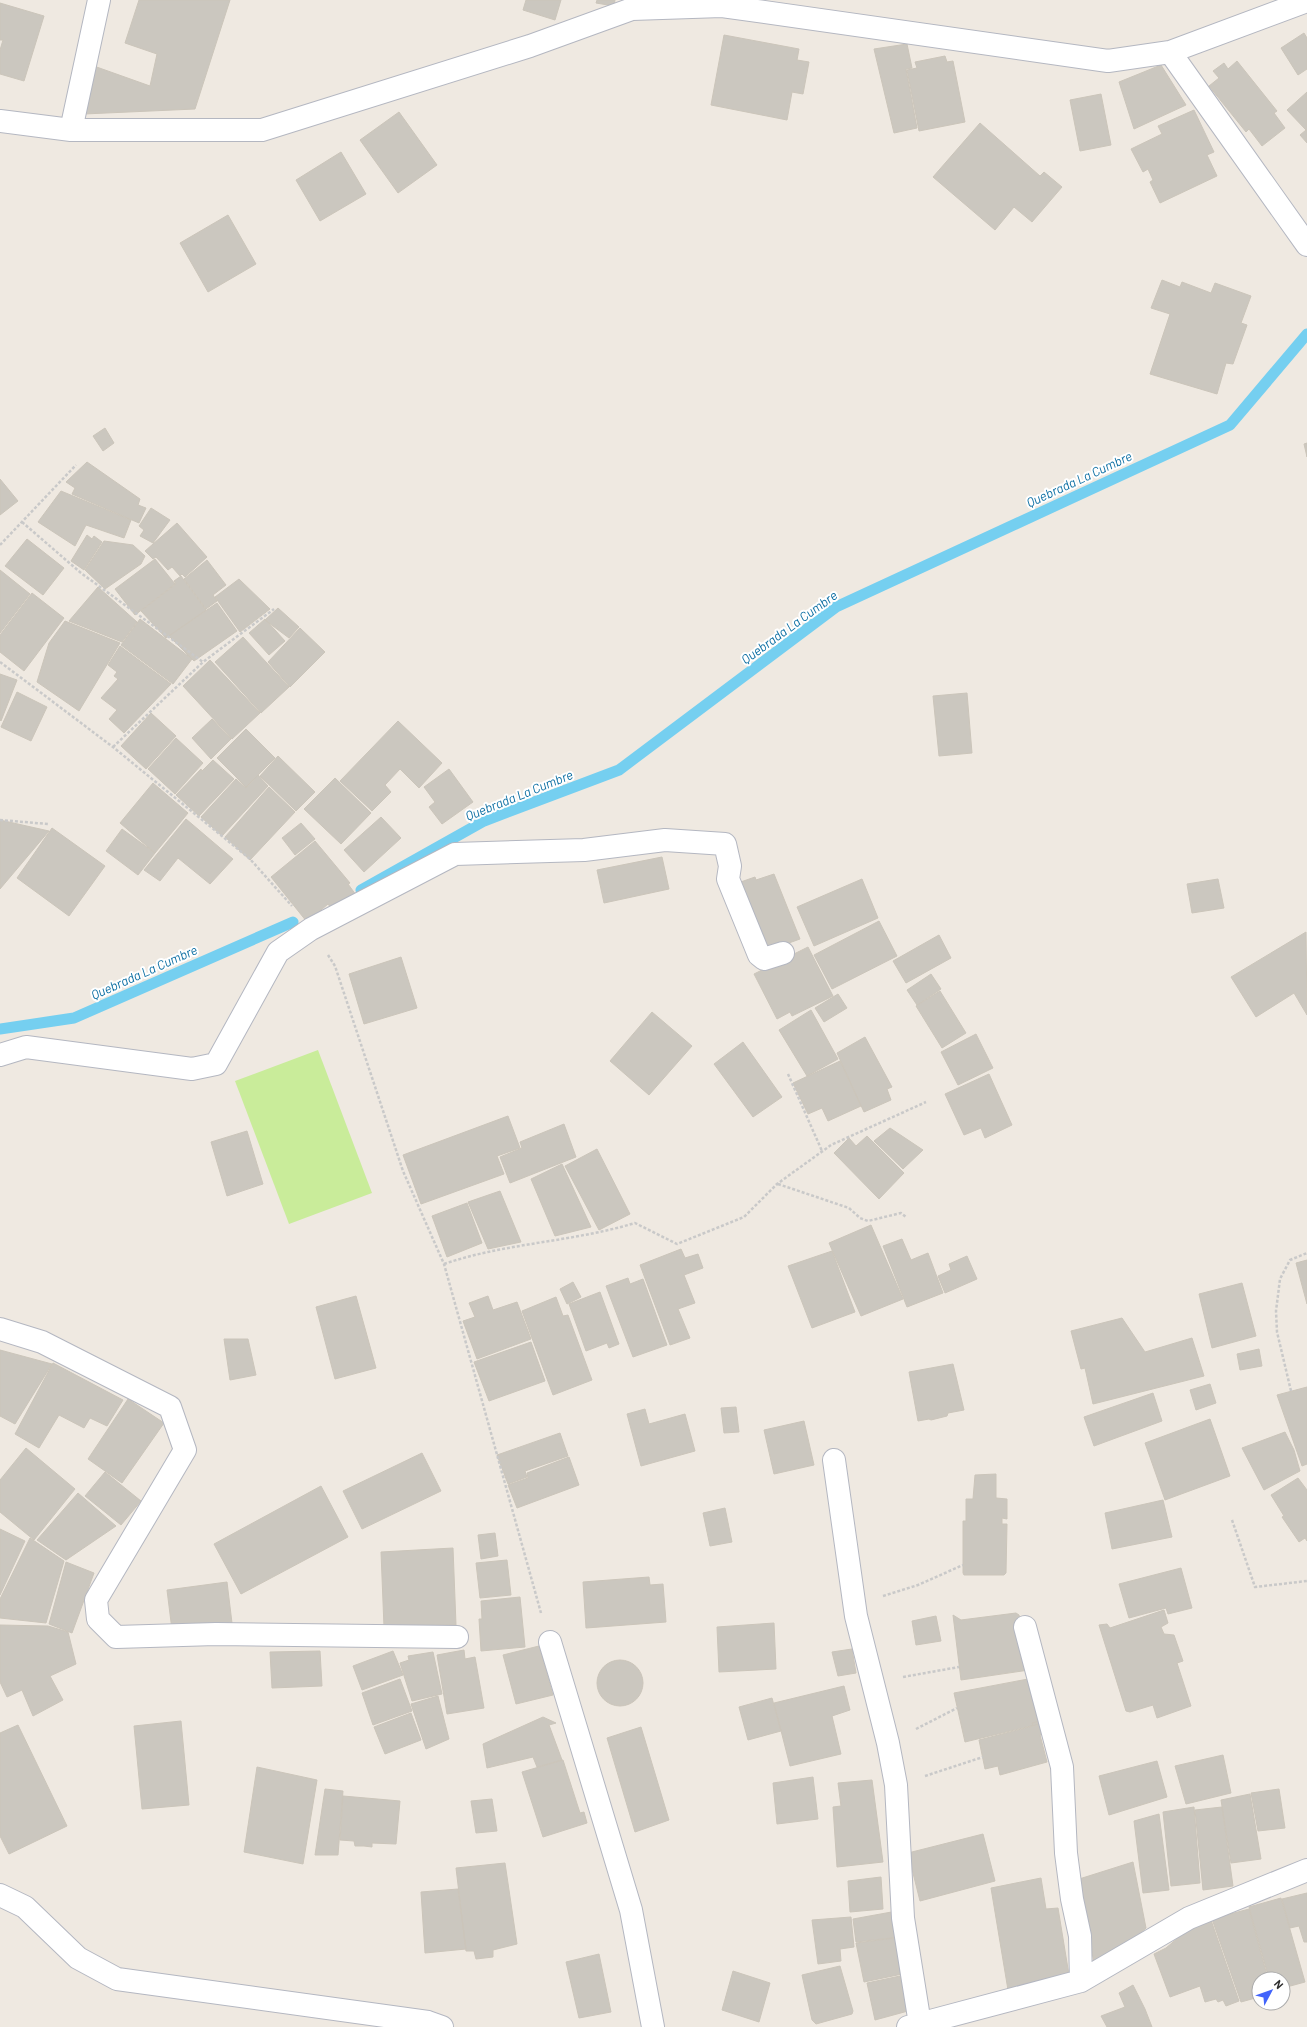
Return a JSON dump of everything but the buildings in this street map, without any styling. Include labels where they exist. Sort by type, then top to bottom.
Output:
[{"type":"street","points":[[71,130],[99,0]]},
{"type":"street","points":[[0,121],[71,130],[262,130],[530,46],[632,9],[722,6],[1108,61],[1170,52],[1307,1]]},
{"type":"street","points":[[1170,52],[1307,245]]},
{"type":"street","points":[[0,1055],[26,1047],[192,1069],[216,1064],[278,952],[311,929],[454,854],[584,850],[665,840],[725,844],[730,866],[728,879],[759,955],[764,959],[783,953]]},
{"type":"street","points":[[0,1329],[42,1342],[170,1407],[185,1450],[96,1600],[98,1619],[116,1637],[216,1634],[457,1637]]},
{"type":"street","points":[[834,1460],[854,1604],[871,1682],[888,1744],[896,1785],[903,1918],[914,2026],[1082,1981],[1189,1918],[1307,1870]]},
{"type":"street","points":[[1024,1627],[1062,1767],[1066,1853],[1072,1899],[1080,1936],[1082,1981]]},
{"type":"street","points":[[550,1642],[631,1910],[653,2027]]},
{"type":"street","points":[[0,1894],[25,1907],[78,1958],[117,1979],[428,2022],[442,2027]]},
{"type":"path","points":[[0,545],[76,464]]},
{"type":"path","points":[[22,522],[81,573],[203,662]]},
{"type":"path","points":[[113,747],[203,662],[274,610]]},
{"type":"path","points":[[0,820],[48,824]]},
{"type":"path","points":[[788,1074],[822,1152]]},
{"type":"path","points":[[550,1642],[444,1264],[471,1255],[611,1230],[635,1223],[677,1244],[744,1217],[777,1184],[831,1145],[926,1102]]},
{"type":"path","points":[[777,1184],[849,1208],[860,1218],[868,1221],[901,1213],[906,1217]]},
{"type":"path","points":[[1291,1391],[1277,1332],[1276,1312],[1280,1279],[1290,1260],[1307,1253]]},
{"type":"path","points":[[1232,1520],[1254,1588],[1307,1581]]},
{"type":"path","points":[[854,1604],[918,1585],[963,1565]]},
{"type":"path","points":[[871,1682],[959,1667]]},
{"type":"path","points":[[888,1744],[957,1708]]},
{"type":"path","points":[[896,1785],[983,1758]]},
{"type":"green space","points":[[318,1050],[372,1193],[289,1224],[235,1081]]},
{"type":"waterway","name":"Quebrada La Cumbre","points":[[361,890],[484,821],[619,770],[836,607],[1230,425],[1307,334]]},
{"type":"waterway","name":"Quebrada La Cumbre","points":[[0,1029],[74,1018],[293,922]]}]
